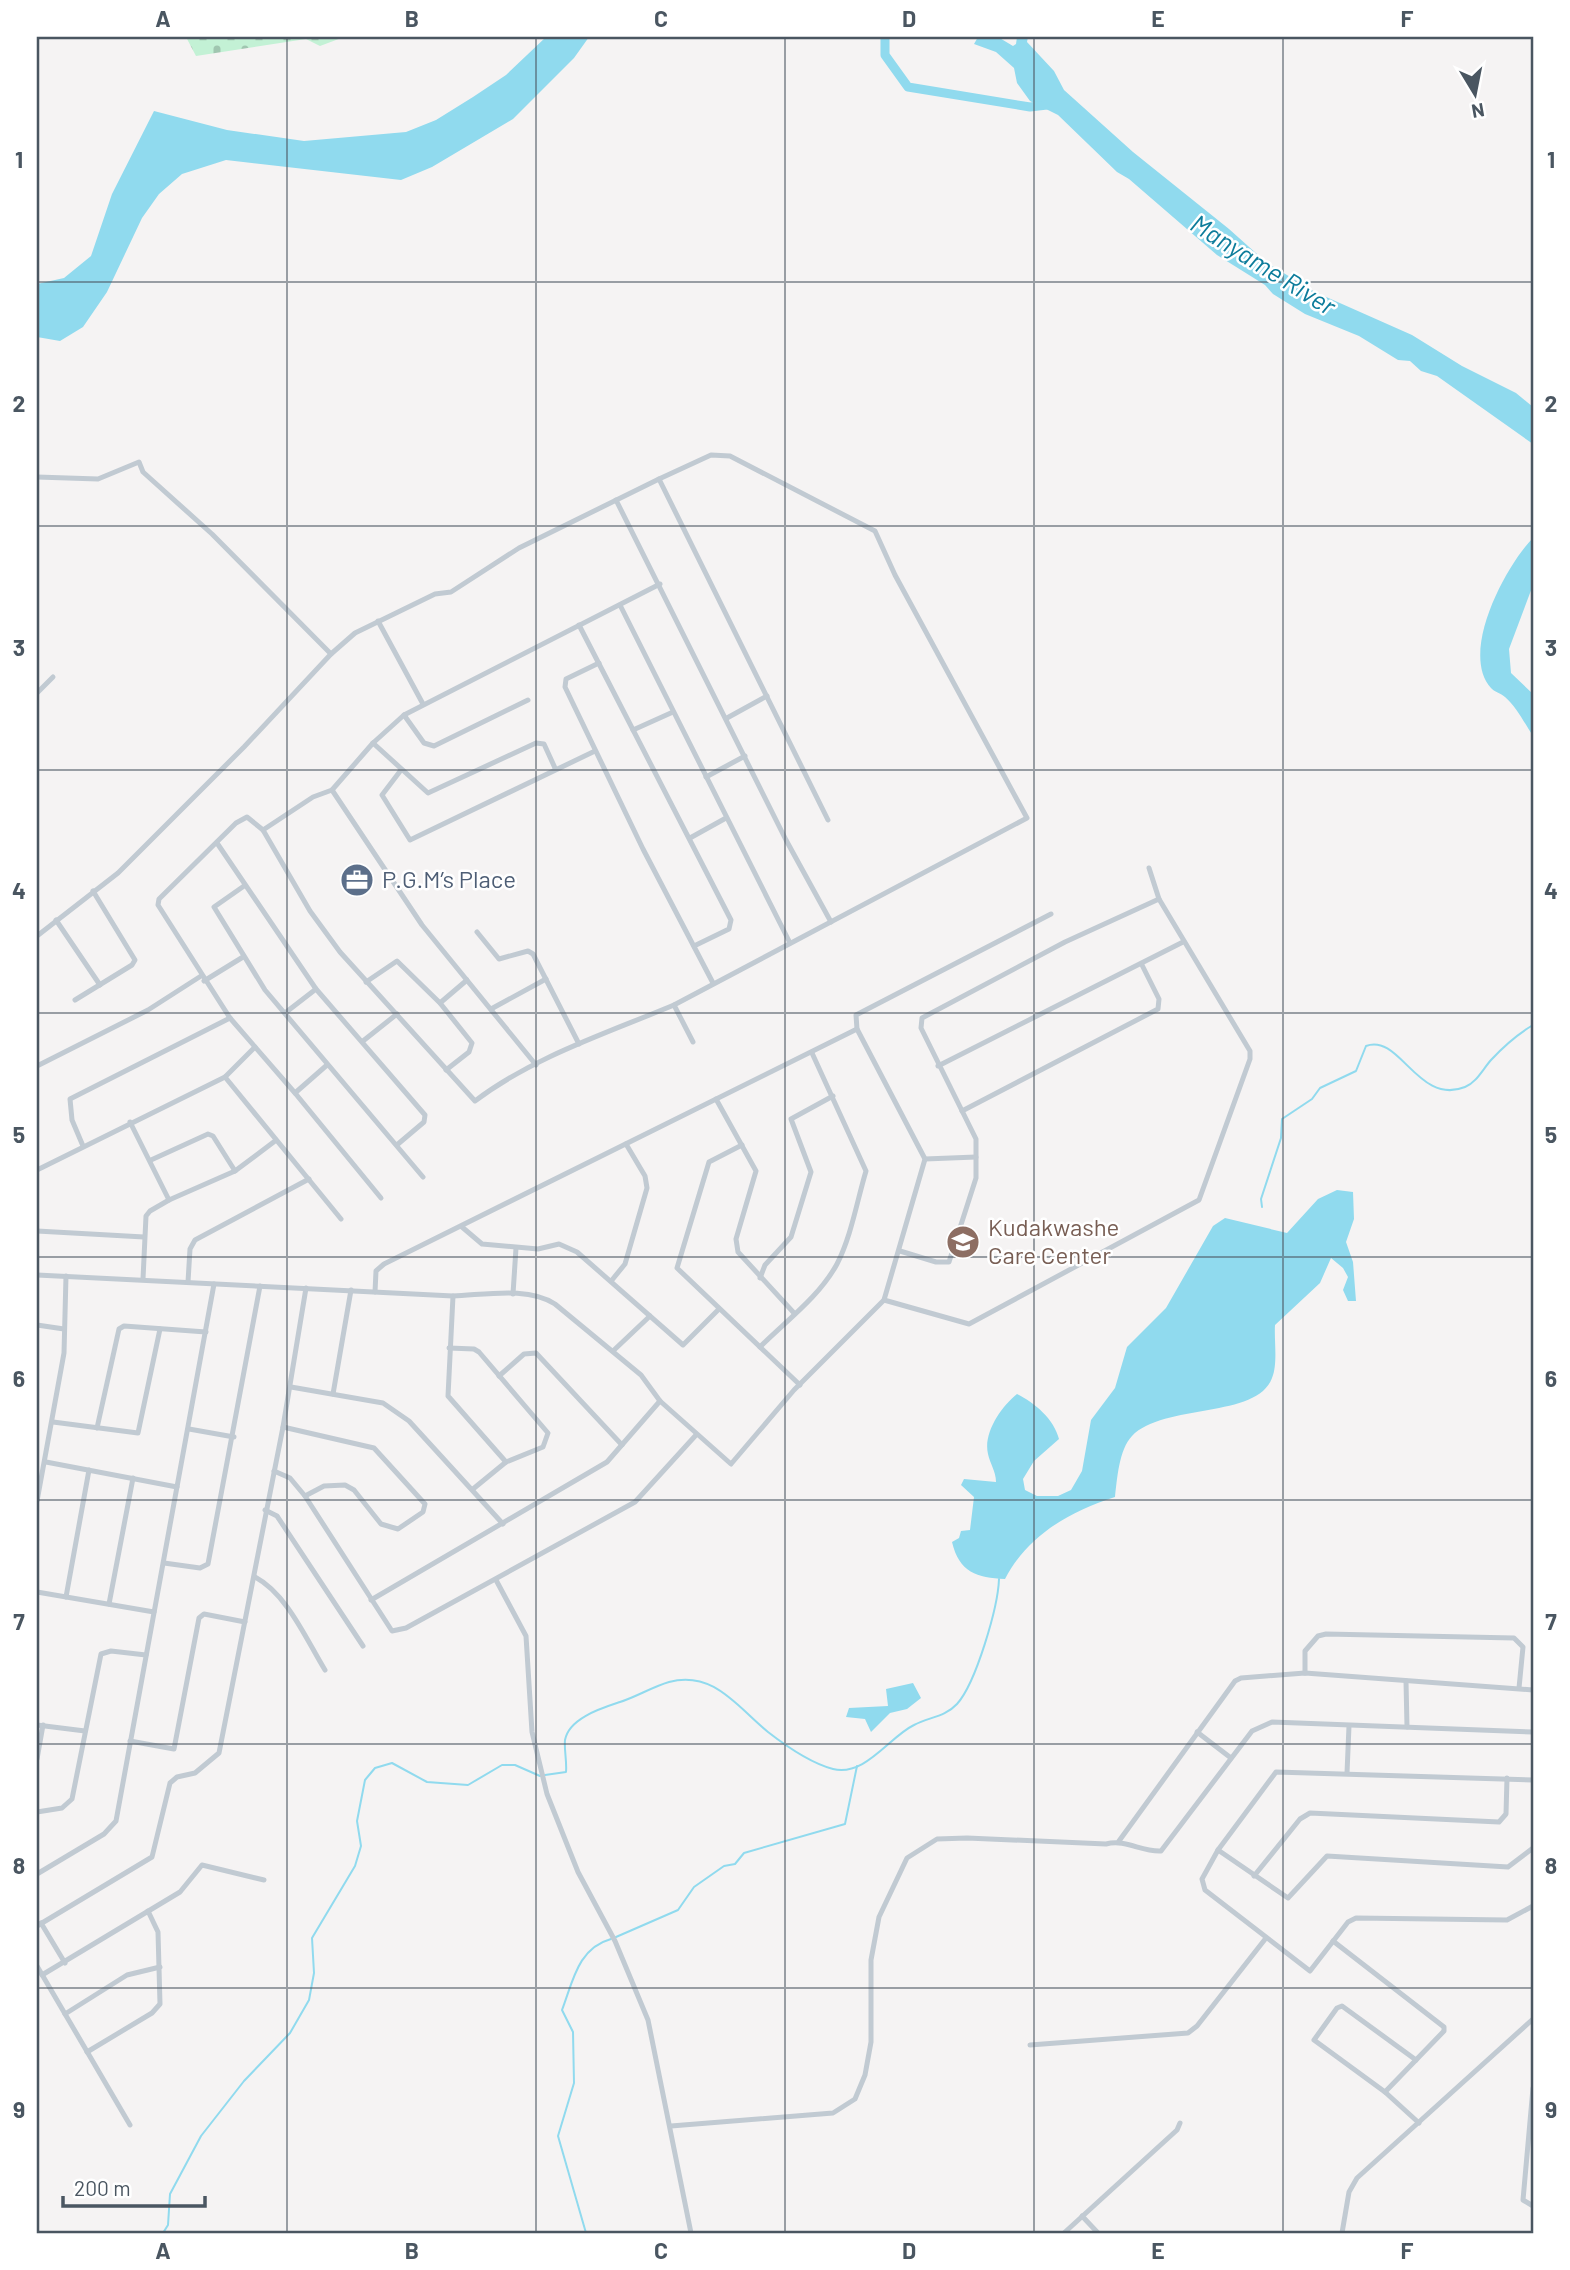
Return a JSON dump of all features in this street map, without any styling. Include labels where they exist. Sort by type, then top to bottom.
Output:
[{"type":"street","points":[[37,936],[118,873],[225,766],[331,654],[355,633],[435,594],[452,592],[519,548],[659,479],[711,455],[730,456],[875,531],[895,575],[1027,818],[674,1005],[579,1044],[536,1065],[475,1101],[366,982],[310,911],[263,830],[247,817],[236,823],[158,902],[202,978],[230,1018],[381,1198]]},
{"type":"street","points":[[37,477],[99,479],[139,462],[143,472],[204,526],[331,654]]},
{"type":"street","points":[[659,479],[828,820]]},
{"type":"street","points":[[616,500],[831,922]]},
{"type":"street","points":[[263,830],[313,797],[332,790],[373,743],[404,715],[660,584]]},
{"type":"street","points":[[620,605],[790,943]]},
{"type":"street","points":[[378,621],[423,704]]},
{"type":"street","points":[[579,625],[731,920],[729,929],[694,946]]},
{"type":"street","points":[[599,663],[566,679],[565,687],[713,984]]},
{"type":"street","points":[[37,693],[53,677]]},
{"type":"street","points":[[727,718],[767,696]]},
{"type":"street","points":[[404,715],[424,743],[434,746],[528,700]]},
{"type":"street","points":[[633,730],[673,712]]},
{"type":"street","points":[[373,743],[428,793],[536,743],[544,744],[555,768]]},
{"type":"street","points":[[401,770],[382,794],[410,840],[595,751]]},
{"type":"street","points":[[706,777],[745,756]]},
{"type":"street","points":[[332,790],[422,925],[536,1065]]},
{"type":"street","points":[[690,838],[726,818]]},
{"type":"street","points":[[216,843],[316,989],[425,1115],[424,1122],[398,1144]]},
{"type":"street","points":[[884,1300],[969,1324],[1199,1200],[1250,1055],[1238,1029],[1159,899],[1149,868]]},
{"type":"street","points":[[244,886],[214,907],[243,957],[327,1065],[398,1144],[423,1177]]},
{"type":"street","points":[[75,999],[132,965],[135,956],[93,891]]},
{"type":"street","points":[[900,1251],[936,1262],[949,1262],[976,1178],[976,1139],[921,1028],[922,1018],[1065,942],[1159,899]]},
{"type":"street","points":[[37,1275],[453,1296],[513,1293],[551,1301],[644,1378],[660,1401],[731,1464],[800,1385],[884,1300],[900,1251],[925,1159],[858,1029],[856,1015],[1051,914]]},
{"type":"street","points":[[56,920],[100,985]]},
{"type":"street","points":[[477,932],[499,958],[531,951],[579,1044]]},
{"type":"street","points":[[938,1066],[1183,942]]},
{"type":"street","points":[[37,1066],[148,1010],[243,957]]},
{"type":"street","points":[[366,982],[397,961],[440,1003],[472,1043],[469,1052],[446,1070]]},
{"type":"street","points":[[962,1111],[1158,1009],[1160,999],[1142,965]]},
{"type":"street","points":[[440,1003],[467,979]]},
{"type":"street","points":[[491,1009],[546,979]]},
{"type":"street","points":[[285,1013],[316,989]]},
{"type":"street","points":[[674,1005],[693,1042]]},
{"type":"street","points":[[363,1041],[397,1014]]},
{"type":"street","points":[[83,1146],[72,1120],[70,1099],[230,1018]]},
{"type":"street","points":[[375,1292],[376,1271],[384,1264],[858,1029]]},
{"type":"street","points":[[37,1170],[225,1077],[255,1048]]},
{"type":"street","points":[[760,1347],[822,1286],[838,1263],[866,1171],[813,1052]]},
{"type":"street","points":[[295,1093],[327,1065]]},
{"type":"street","points":[[225,1077],[341,1219]]},
{"type":"street","points":[[760,1278],[765,1265],[791,1237],[811,1172],[791,1119],[833,1096]]},
{"type":"street","points":[[716,1098],[756,1171],[736,1245],[741,1258],[794,1313]]},
{"type":"street","points":[[130,1122],[169,1200]]},
{"type":"street","points":[[151,1160],[208,1134],[213,1136],[235,1171]]},
{"type":"street","points":[[143,1279],[145,1222],[150,1211],[235,1171],[275,1141]]},
{"type":"street","points":[[612,1280],[625,1264],[647,1188],[645,1176],[626,1144]]},
{"type":"street","points":[[742,1145],[709,1161],[677,1268],[800,1385]]},
{"type":"street","points":[[925,1159],[976,1157]]},
{"type":"street","points":[[188,1282],[190,1249],[195,1240],[309,1179]]},
{"type":"street","points":[[462,1227],[482,1244],[538,1249],[562,1245],[577,1252],[683,1345],[719,1309]]},
{"type":"street","points":[[37,1231],[144,1237]]},
{"type":"street","points":[[513,1293],[516,1248]]},
{"type":"street","points":[[37,1501],[64,1353],[66,1276]]},
{"type":"street","points":[[37,1874],[112,1828],[164,1563],[214,1284]]},
{"type":"street","points":[[164,1563],[200,1568],[208,1563],[234,1437],[260,1286]]},
{"type":"street","points":[[65,1963],[39,1924],[152,1857],[170,1783],[177,1777],[195,1773],[219,1753],[291,1387],[306,1288]]},
{"type":"street","points":[[333,1394],[351,1290]]},
{"type":"street","points":[[453,1296],[447,1392],[450,1401],[506,1462]]},
{"type":"street","points":[[613,1351],[650,1316]]},
{"type":"street","points":[[37,1325],[64,1329]]},
{"type":"street","points":[[97,1429],[119,1329],[124,1326],[206,1332]]},
{"type":"street","points":[[53,1422],[138,1433],[160,1329]]},
{"type":"street","points":[[449,1348],[477,1350],[548,1433],[543,1447],[506,1462],[473,1489]]},
{"type":"street","points":[[499,1376],[524,1354],[537,1353],[622,1445]]},
{"type":"street","points":[[291,1387],[379,1401],[404,1417],[503,1524]]},
{"type":"street","points":[[371,1600],[607,1462],[660,1401]]},
{"type":"street","points":[[283,1427],[374,1448],[425,1504],[423,1512],[398,1529],[381,1524],[354,1490],[345,1485],[324,1486],[305,1496]]},
{"type":"street","points":[[189,1429],[234,1437]]},
{"type":"street","points":[[274,1471],[290,1478],[305,1496],[392,1631],[400,1630],[496,1580],[635,1502],[696,1435]]},
{"type":"street","points":[[46,1462],[177,1487]]},
{"type":"street","points":[[66,1597],[89,1470]]},
{"type":"street","points":[[109,1604],[133,1478]]},
{"type":"street","points":[[265,1510],[277,1517],[363,1646]]},
{"type":"street","points":[[255,1577],[269,1584],[325,1670]]},
{"type":"street","points":[[496,1580],[526,1636],[536,1755],[547,1794],[578,1872],[615,1941],[648,2020],[691,2233]]},
{"type":"street","points":[[37,1592],[154,1612]]},
{"type":"street","points":[[130,1741],[174,1749],[199,1618],[205,1614],[245,1622]]},
{"type":"street","points":[[1305,1673],[1305,1651],[1318,1636],[1326,1634],[1514,1638],[1523,1647],[1519,1688]]},
{"type":"street","points":[[37,1812],[62,1808],[72,1798],[102,1654],[111,1651],[146,1655]]},
{"type":"street","points":[[1119,1840],[1235,1681],[1255,1675],[1305,1673],[1533,1690]]},
{"type":"street","points":[[1406,1681],[1407,1727]]},
{"type":"street","points":[[671,2126],[833,2113],[855,2099],[865,2075],[871,2042],[871,1960],[879,1917],[907,1858],[937,1839],[1106,1844],[1119,1840],[1152,1851],[1161,1851],[1252,1731],[1264,1724],[1533,1731]]},
{"type":"street","points":[[37,1759],[40,1725],[85,1731]]},
{"type":"street","points":[[1347,1773],[1349,1726]]},
{"type":"street","points":[[1197,1732],[1231,1758]]},
{"type":"street","points":[[1533,1780],[1276,1772],[1218,1850],[1204,1873],[1203,1886],[1310,1970],[1348,1922],[1365,1917],[1507,1920],[1533,1906]]},
{"type":"street","points":[[1254,1876],[1300,1819],[1310,1813],[1499,1822],[1506,1814],[1507,1778]]},
{"type":"street","points":[[1218,1850],[1288,1898],[1327,1856],[1508,1867],[1533,1848]]},
{"type":"street","points":[[42,1975],[180,1892],[202,1865],[264,1880]]},
{"type":"street","points":[[87,2052],[157,2009],[160,2004],[158,1932],[148,1911]]},
{"type":"street","points":[[1030,2045],[1188,2033],[1197,2026],[1266,1938]]},
{"type":"street","points":[[1333,1941],[1444,2027],[1444,2031],[1385,2092]]},
{"type":"street","points":[[37,1966],[130,2125]]},
{"type":"street","points":[[65,2014],[127,1975],[160,1967]]},
{"type":"street","points":[[1416,2060],[1345,2007],[1337,2008],[1314,2040],[1385,2092],[1419,2123]]},
{"type":"street","points":[[1342,2233],[1349,2192],[1357,2179],[1533,2019]]},
{"type":"street","points":[[1533,2088],[1523,2200],[1533,2206]]},
{"type":"street","points":[[1064,2233],[1177,2130],[1180,2123]]},
{"type":"street","points":[[1082,2216],[1098,2233]]},
{"type":"green space","points":[[186,37],[344,37],[320,46],[306,39],[196,56]]},
{"type":"water","points":[[546,37],[589,37],[574,58],[513,119],[432,167],[401,180],[226,160],[182,174],[159,194],[142,218],[107,292],[83,327],[60,341],[37,337],[37,284],[64,278],[91,256],[112,194],[154,111],[227,130],[304,141],[406,132],[436,120],[506,75]]},
{"type":"water","name":"Manyame River","points":[[978,37],[998,37],[1013,46],[1017,37],[1028,37],[1027,42],[1054,71],[1064,90],[1133,152],[1267,263],[1315,292],[1412,335],[1462,366],[1516,393],[1533,407],[1533,444],[1437,376],[1421,371],[1410,361],[1398,360],[1359,336],[1305,314],[1217,255],[1129,179],[1117,172],[1058,115],[1030,101],[1017,83],[1014,68],[996,52],[974,44]]},
{"type":"water","points":[[1533,538],[1533,585],[1509,649],[1511,673],[1533,694],[1533,736],[1517,710],[1491,688],[1483,673],[1480,654],[1483,632],[1499,588]]},
{"type":"water","points":[[1337,1190],[1353,1192],[1354,1219],[1346,1242],[1353,1262],[1356,1301],[1348,1301],[1343,1290],[1348,1277],[1343,1268],[1331,1258],[1320,1283],[1275,1325],[1274,1372],[1263,1391],[1230,1406],[1165,1419],[1132,1436],[1121,1457],[1115,1497],[1082,1510],[1051,1527],[1025,1550],[1005,1579],[978,1575],[964,1567],[952,1542],[959,1538],[961,1531],[970,1530],[974,1497],[961,1485],[964,1479],[996,1482],[988,1454],[988,1438],[999,1413],[1011,1399],[1017,1394],[1037,1407],[1053,1425],[1059,1439],[1034,1461],[1023,1479],[1025,1490],[1037,1496],[1058,1496],[1071,1490],[1082,1471],[1091,1420],[1115,1388],[1127,1347],[1166,1308],[1213,1226],[1225,1218],[1287,1233],[1318,1199]]},
{"type":"water","points":[[913,1683],[921,1698],[907,1709],[890,1713],[871,1732],[865,1719],[846,1717],[849,1708],[888,1706],[886,1689]]},
{"type":"waterway","points":[[885,37],[885,55],[908,87],[1030,107],[1047,105]]},
{"type":"waterway","points":[[1262,1207],[1261,1199],[1281,1138],[1282,1119],[1312,1099],[1320,1088],[1356,1071],[1366,1046],[1378,1045],[1389,1050],[1422,1079],[1434,1087],[1449,1090],[1465,1087],[1473,1082],[1501,1050],[1533,1025]]},
{"type":"waterway","points":[[545,1775],[566,1772],[565,1740],[568,1732],[579,1720],[663,1684],[685,1680],[712,1686],[735,1702],[768,1732],[807,1758],[833,1769],[856,1767],[905,1731],[947,1712],[957,1704],[971,1680],[985,1644],[999,1579]]},
{"type":"waterway","points":[[163,2233],[168,2225],[170,2194],[201,2136],[244,2081],[290,2033],[309,2000],[314,1973],[312,1938],[355,1866],[361,1846],[357,1821],[365,1780],[375,1768],[392,1763],[427,1782],[468,1785],[502,1765],[515,1765],[540,1776]]},
{"type":"waterway","points":[[616,1937],[678,1910],[694,1887],[724,1866],[735,1864],[744,1853],[845,1824],[857,1766]]},
{"type":"waterway","points":[[586,2233],[558,2136],[574,2083],[573,2032],[562,2010],[584,1958],[600,1943],[611,1939]]},
{"type":"place","name":"P.G.M’s Place","points":[[357,880]]},
{"type":"place","name":"Kudakwashe Care Center","points":[[963,1242]]}]
